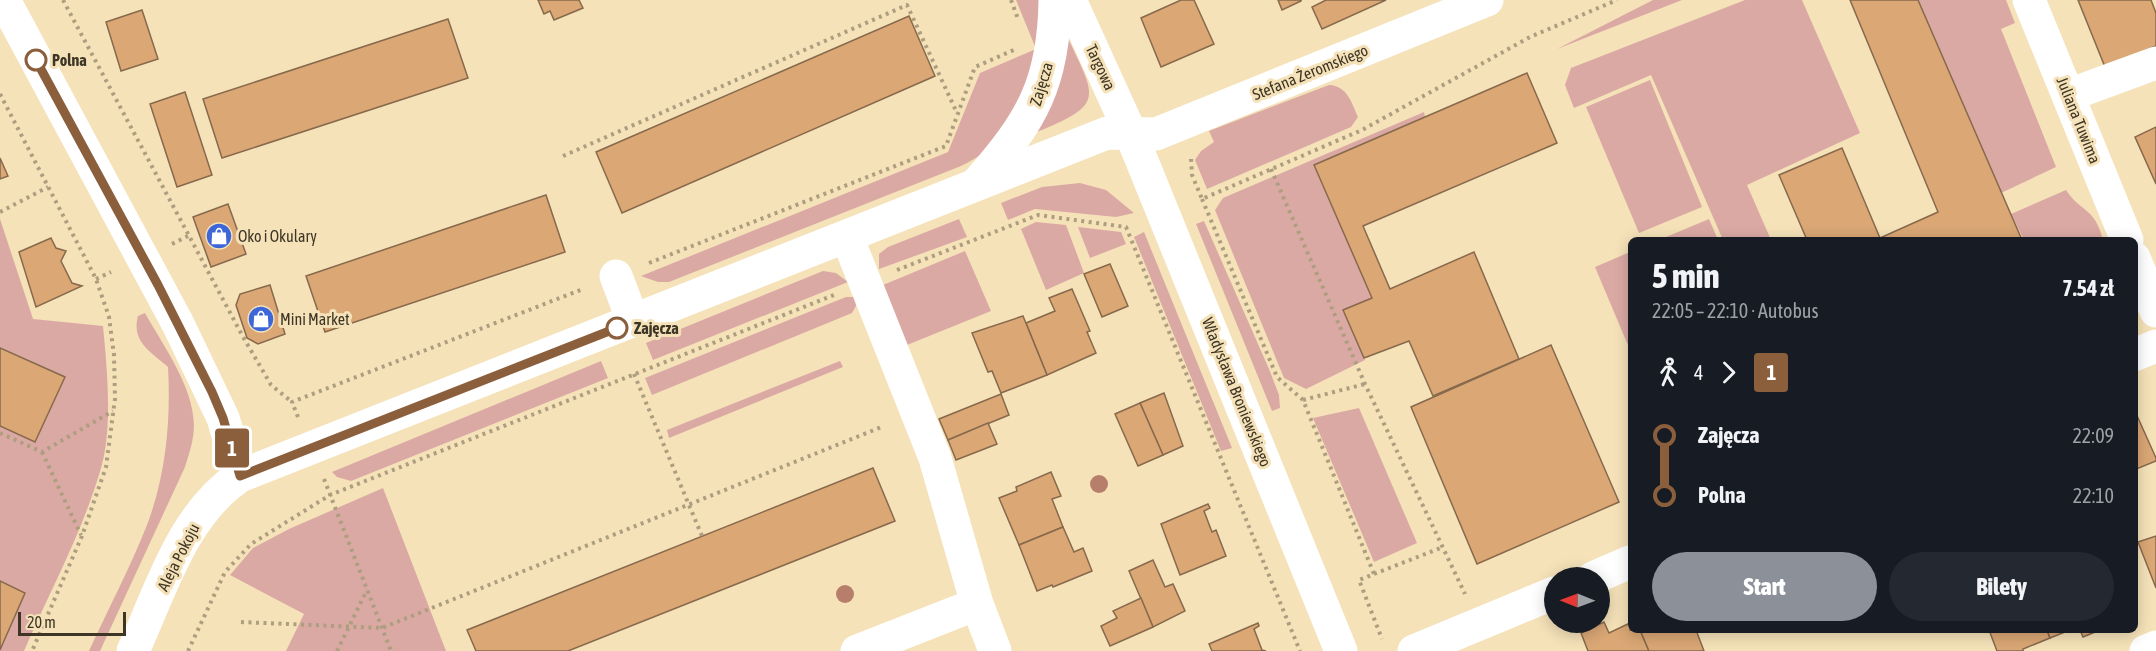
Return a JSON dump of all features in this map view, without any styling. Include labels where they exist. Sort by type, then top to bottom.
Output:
[{"type":"street","points":[[4,0],[158,285],[207,382],[223,418],[240,476]]},
{"type":"street","name":"Zajęcza","points":[[975,185],[1008,148],[1032,112],[1046,80],[1055,22],[1055,0]]},
{"type":"street","name":"Targowa","points":[[1070,0],[1131,134]]},
{"type":"street","name":"Stefana Żeromskiego","points":[[1131,134],[1156,134],[1487,0]]},
{"type":"street","name":"Juliana Tuwima","points":[[2029,0],[2126,237]]},
{"type":"street","points":[[2069,95],[2156,63]]},
{"type":"street","name":"Zajęcza","points":[[240,476],[1107,133],[1131,134]]},
{"type":"street","name":"Władysława Broniewskiego","points":[[1131,134],[1341,651]]},
{"type":"street","points":[[847,237],[934,458],[977,604],[995,651]]},
{"type":"street","points":[[2138,268],[2156,311]]},
{"type":"street","points":[[616,276],[633,321]]},
{"type":"street","points":[[2138,353],[2156,346]]},
{"type":"street","name":"Aleja Pokoju","points":[[133,651],[188,531],[220,490],[240,476]]},
{"type":"street","points":[[1610,571],[1628,563]]},
{"type":"street","points":[[1399,649],[1479,624],[1544,597]]},
{"type":"street","points":[[857,651],[977,604]]},
{"type":"street","points":[[2146,651],[2156,647]]},
{"type":"path","points":[[63,0],[242,336],[271,385],[292,402]]},
{"type":"path","points":[[1011,0],[1019,22]]},
{"type":"path","points":[[1530,37],[1617,0]]},
{"type":"path","points":[[563,156],[907,5],[958,114]]},
{"type":"path","points":[[616,276],[946,146],[975,67],[1017,49]]},
{"type":"path","points":[[0,94],[96,279],[109,317],[114,355],[113,411],[106,467],[82,536],[32,651]]},
{"type":"path","points":[[1271,169],[1365,384],[1479,624]]},
{"type":"path","points":[[0,212],[48,187]]},
{"type":"path","points":[[188,651],[225,572],[251,544],[330,495],[1038,215],[1126,227],[1202,199],[1277,377],[1303,400],[1374,574]]},
{"type":"path","points":[[1126,227],[1300,651]]},
{"type":"path","points":[[634,374],[702,536]]},
{"type":"path","points":[[1303,400],[1365,384]]},
{"type":"path","points":[[42,452],[113,411]]},
{"type":"path","points":[[241,622],[382,628],[883,425],[887,436]]},
{"type":"path","points":[[0,433],[42,452],[82,536]]},
{"type":"path","points":[[1399,649],[1359,580],[1443,547]]},
{"type":"path","points":[[337,651],[367,590]]},
{"type":"shaded area","points":[[1016,0],[1043,0],[1044,17],[1040,52],[1031,87],[1016,119],[1006,133],[985,152],[961,166],[669,282],[658,282],[641,276],[948,152],[980,73],[1036,49]]},
{"type":"shaded area","points":[[1653,0],[1682,0],[1557,49]]},
{"type":"shaded area","points":[[1745,0],[1802,0],[1860,133],[1747,185],[1770,237],[1722,237],[1651,75],[1574,108],[1565,85],[1571,68]]},
{"type":"shaded area","points":[[1918,0],[2006,0],[2015,23],[2001,29],[2056,167],[2001,193]]},
{"type":"shaded area","points":[[1065,32],[1084,72],[1089,97],[1084,106],[1073,115],[1032,134]]},
{"type":"shaded area","points":[[1650,80],[1702,207],[1639,233],[1586,107]]},
{"type":"shaded area","points":[[1329,85],[1340,88],[1350,100],[1358,117],[1351,127],[1207,189],[1195,160],[1201,151],[1214,142],[1209,131]]},
{"type":"shaded area","points":[[1424,112],[1425,117],[1314,165],[1372,298],[1343,310],[1365,360],[1306,389],[1284,378],[1215,210],[1223,198]]},
{"type":"shaded area","points":[[1080,183],[1106,190],[1134,213],[1116,217],[1035,209],[1008,220],[1001,203],[1042,187]]},
{"type":"shaded area","points":[[2066,190],[2096,221],[2102,237],[2022,237],[2011,214]]},
{"type":"shaded area","points":[[0,219],[33,319],[103,326],[107,379],[108,416],[105,452],[94,491],[76,538],[24,651],[0,651],[25,593],[0,581],[0,426],[35,442],[64,377],[0,348]]},
{"type":"shaded area","points":[[959,219],[967,237],[879,269],[879,254],[888,247]]},
{"type":"shaded area","points":[[1709,219],[1717,237],[1666,237]]},
{"type":"shaded area","points":[[1204,221],[1269,369],[1279,395],[1280,408],[1272,411],[1196,224]]},
{"type":"shaded area","points":[[1036,222],[1066,225],[1084,273],[1046,290],[1021,229]]},
{"type":"shaded area","points":[[1078,227],[1121,232],[1126,244],[1090,258]]},
{"type":"shaded area","points":[[1144,232],[1232,448],[1221,451],[1134,237]]},
{"type":"shaded area","points":[[965,251],[991,311],[907,345],[883,285]]},
{"type":"shaded area","points":[[1628,253],[1628,345],[1595,267]]},
{"type":"shaded area","points":[[823,271],[836,273],[848,282],[653,360],[646,343]]},
{"type":"shaded area","points":[[846,297],[855,297],[856,306],[852,313],[652,395],[645,378]]},
{"type":"shaded area","points":[[145,313],[169,353],[189,396],[194,425],[193,436],[185,467],[100,651],[89,651],[147,525],[163,467],[169,407],[168,367],[144,346],[137,333],[138,316]]},
{"type":"shaded area","points":[[601,361],[608,378],[351,481],[337,477],[332,472]]},
{"type":"shaded area","points":[[840,361],[843,367],[669,438],[667,430]]},
{"type":"shaded area","points":[[1359,408],[1417,543],[1374,562],[1313,418]]},
{"type":"shaded area","points":[[383,488],[446,651],[286,651],[304,614],[230,575],[253,548],[289,529]]},
{"type":"building","points":[[538,0],[579,0],[583,8],[554,20],[550,11],[544,14]]},
{"type":"building","points":[[1181,0],[1194,0],[1214,44],[1161,67],[1141,18]]},
{"type":"building","points":[[1278,0],[1301,0],[1301,1],[1282,10]]},
{"type":"building","points":[[1326,0],[1386,0],[1322,29],[1312,7]]},
{"type":"building","points":[[1850,0],[1918,0],[2021,237],[1882,237],[1938,212]]},
{"type":"building","points":[[2078,0],[2151,0],[2156,13],[2156,46],[2105,67]]},
{"type":"building","points":[[142,10],[158,59],[121,71],[106,22]]},
{"type":"building","points":[[909,16],[935,76],[622,213],[596,152]]},
{"type":"building","points":[[448,19],[468,78],[222,158],[203,99]]},
{"type":"building","points":[[1527,73],[1557,143],[1363,226],[1390,289],[1474,252],[1519,359],[1433,396],[1409,341],[1364,358],[1343,310],[1372,298],[1314,165]]},
{"type":"building","points":[[185,92],[212,175],[177,187],[150,104]]},
{"type":"building","points":[[2156,127],[2156,184],[2135,137]]},
{"type":"building","points":[[1842,148],[1880,237],[1806,237],[1779,175]]},
{"type":"building","points":[[0,158],[8,176],[0,179]]},
{"type":"building","points":[[546,195],[565,252],[325,332],[306,276]]},
{"type":"building","name":"Oko i Okulary","points":[[228,204],[246,254],[211,267],[193,217]]},
{"type":"building","points":[[51,238],[56,248],[66,251],[61,261],[72,283],[82,286],[36,307],[19,252]]},
{"type":"building","points":[[1110,264],[1128,306],[1102,317],[1084,274]]},
{"type":"building","name":"Mini Market","points":[[270,285],[285,334],[258,344],[247,338],[236,305],[240,294]]},
{"type":"building","points":[[1072,289],[1090,331],[1087,332],[1096,353],[1047,375],[1026,323],[1055,311],[1049,298]]},
{"type":"building","points":[[1023,316],[1047,375],[1001,393],[992,371],[988,372],[972,333]]},
{"type":"building","points":[[1551,345],[1619,502],[1477,564],[1411,407]]},
{"type":"building","points":[[0,348],[65,377],[35,442],[0,426]]},
{"type":"building","points":[[1164,393],[1183,446],[1163,455],[1140,403]]},
{"type":"building","points":[[1001,394],[1009,415],[948,440],[939,419]]},
{"type":"building","points":[[1140,403],[1163,455],[1138,466],[1115,414]]},
{"type":"building","points":[[2138,418],[2156,458],[2156,461],[2138,468]]},
{"type":"building","points":[[988,423],[997,444],[956,460],[948,440]]},
{"type":"building","points":[[873,468],[895,521],[568,651],[476,651],[467,630]]},
{"type":"building","points":[[1051,472],[1061,496],[1052,499],[1063,527],[1019,545],[999,498],[1017,491],[1016,487]]},
{"type":"building","points":[[1208,504],[1210,508],[1204,511],[1212,532],[1216,530],[1226,556],[1180,575],[1161,524]]},
{"type":"building","points":[[1063,527],[1074,552],[1083,548],[1092,571],[1037,591],[1019,545]]},
{"type":"building","points":[[2156,536],[2156,588],[2138,542]]},
{"type":"building","points":[[1153,560],[1165,587],[1173,584],[1185,611],[1153,627],[1129,571]]},
{"type":"building","points":[[0,581],[25,593],[0,650]]},
{"type":"building","points":[[1141,598],[1153,627],[1110,646],[1101,626],[1117,618],[1113,611]]},
{"type":"building","points":[[1258,623],[1259,626],[1254,629],[1262,650],[1266,651],[1212,651],[1209,644]]},
{"type":"building","points":[[1628,624],[1628,633],[1641,633],[1649,651],[1588,651],[1581,633],[1610,633]]},
{"type":"building","points":[[1641,633],[1697,633],[1704,651],[1649,651]]},
{"type":"building","points":[[1990,633],[2048,633],[2050,638],[2023,649],[2023,651],[1997,651]]},
{"type":"building","points":[[2048,633],[2062,633],[2050,638]]},
{"type":"building","points":[[2081,633],[2093,633],[2083,637]]},
{"type":"bus line","name":"1","points":[[36,60],[158,285],[212,392],[223,418],[240,476],[617,328]]},
{"type":"place","name":"Polna","points":[[36,60]]},
{"type":"place","name":"Oko i Okulary","points":[[219,236]]},
{"type":"place","name":"Mini Market","points":[[261,319]]},
{"type":"place","name":"Zajęcza","points":[[617,328]]}]
